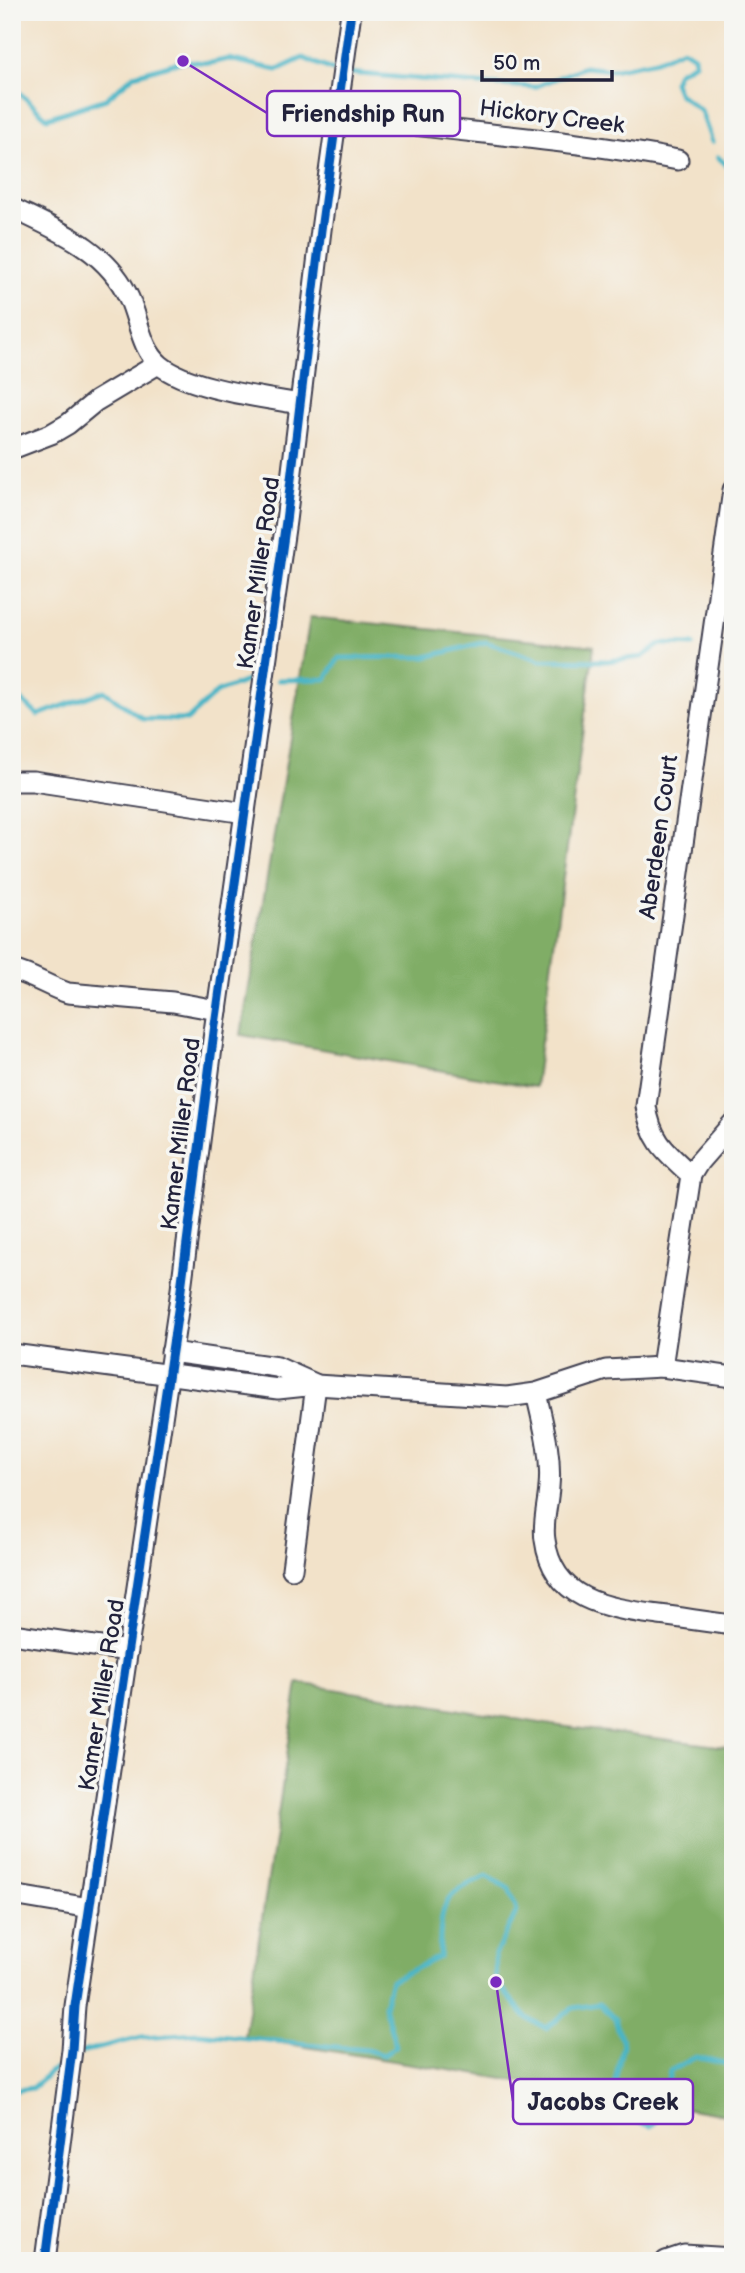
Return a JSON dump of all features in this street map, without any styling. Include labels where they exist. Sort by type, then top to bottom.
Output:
[{"type":"street","name":"Kamer Miller Road","points":[[45,2261],[72,2050],[75,2006],[168,1376],[286,521],[351,12]]},
{"type":"street","name":"Hickory Creek","points":[[336,115],[535,138],[678,160]]},
{"type":"street","points":[[12,208],[61,232],[103,260],[123,286],[148,352],[158,364],[180,377],[206,385],[299,404]]},
{"type":"street","points":[[12,449],[51,434],[96,401],[158,364]]},
{"type":"street","name":"Aberdeen Court","points":[[691,1175],[655,1139],[646,1106],[733,490]]},
{"type":"street","points":[[12,781],[33,781],[245,813]]},
{"type":"street","points":[[12,970],[31,975],[68,993],[173,1002],[217,1010]]},
{"type":"street","points":[[662,1367],[691,1175],[733,1123]]},
{"type":"street","points":[[171,1352],[277,1367],[316,1385]]},
{"type":"street","points":[[12,1354],[278,1389],[316,1385],[507,1397],[536,1393],[606,1370],[662,1367],[733,1377]]},
{"type":"street","points":[[292,1569],[316,1385]]},
{"type":"street","points":[[536,1393],[550,1454],[550,1488],[544,1539],[555,1571],[565,1584],[576,1594],[604,1606],[733,1625]]},
{"type":"street","points":[[12,1634],[128,1651]]},
{"type":"street","points":[[12,1895],[90,1908]]},
{"type":"street","points":[[666,2261],[684,2255],[733,2258]]},
{"type":"green space","points":[[310,617],[594,646],[535,1087],[241,1035]]},
{"type":"green space","points":[[298,1683],[552,1725],[733,1748],[733,2116],[244,2037]]},
{"type":"waterway","points":[[348,73],[535,87],[584,67],[612,70],[656,61],[683,49],[694,56],[695,63],[678,72],[674,82],[679,94],[701,111],[712,142]]},
{"type":"waterway","points":[[12,86],[47,118],[106,99],[134,75],[183,61],[211,63],[229,59],[277,70],[303,58],[332,70]]},
{"type":"waterway","points":[[718,157],[733,171]]},
{"type":"waterway","points":[[278,680],[326,679],[339,658],[426,657],[486,642],[540,660],[607,661],[642,657],[661,644],[693,645]]},
{"type":"waterway","points":[[12,692],[38,715],[104,691],[143,719],[187,720],[217,692],[252,679]]},
{"type":"waterway","points":[[82,2052],[142,2037],[198,2033],[367,2050],[384,2055],[396,2046],[384,2006],[391,1980],[439,1957],[445,1905],[459,1890],[487,1876],[509,1889],[517,1911],[495,1955],[496,1982],[527,2018],[546,2028],[573,2008],[599,2004],[615,2019],[623,2044],[611,2100],[626,2118],[651,2126],[668,2111],[665,2096],[670,2071],[696,2057],[733,2065]]},
{"type":"waterway","points":[[12,2091],[32,2088],[54,2069]]},
{"type":"cycle path","points":[[45,2261],[72,2050],[75,2006],[180,1297],[214,1032],[286,521],[321,230],[351,12]]},
{"type":"place","name":"Friendship Run","points":[[183,61]]},
{"type":"place","name":"Jacobs Creek","points":[[496,1982]]}]
